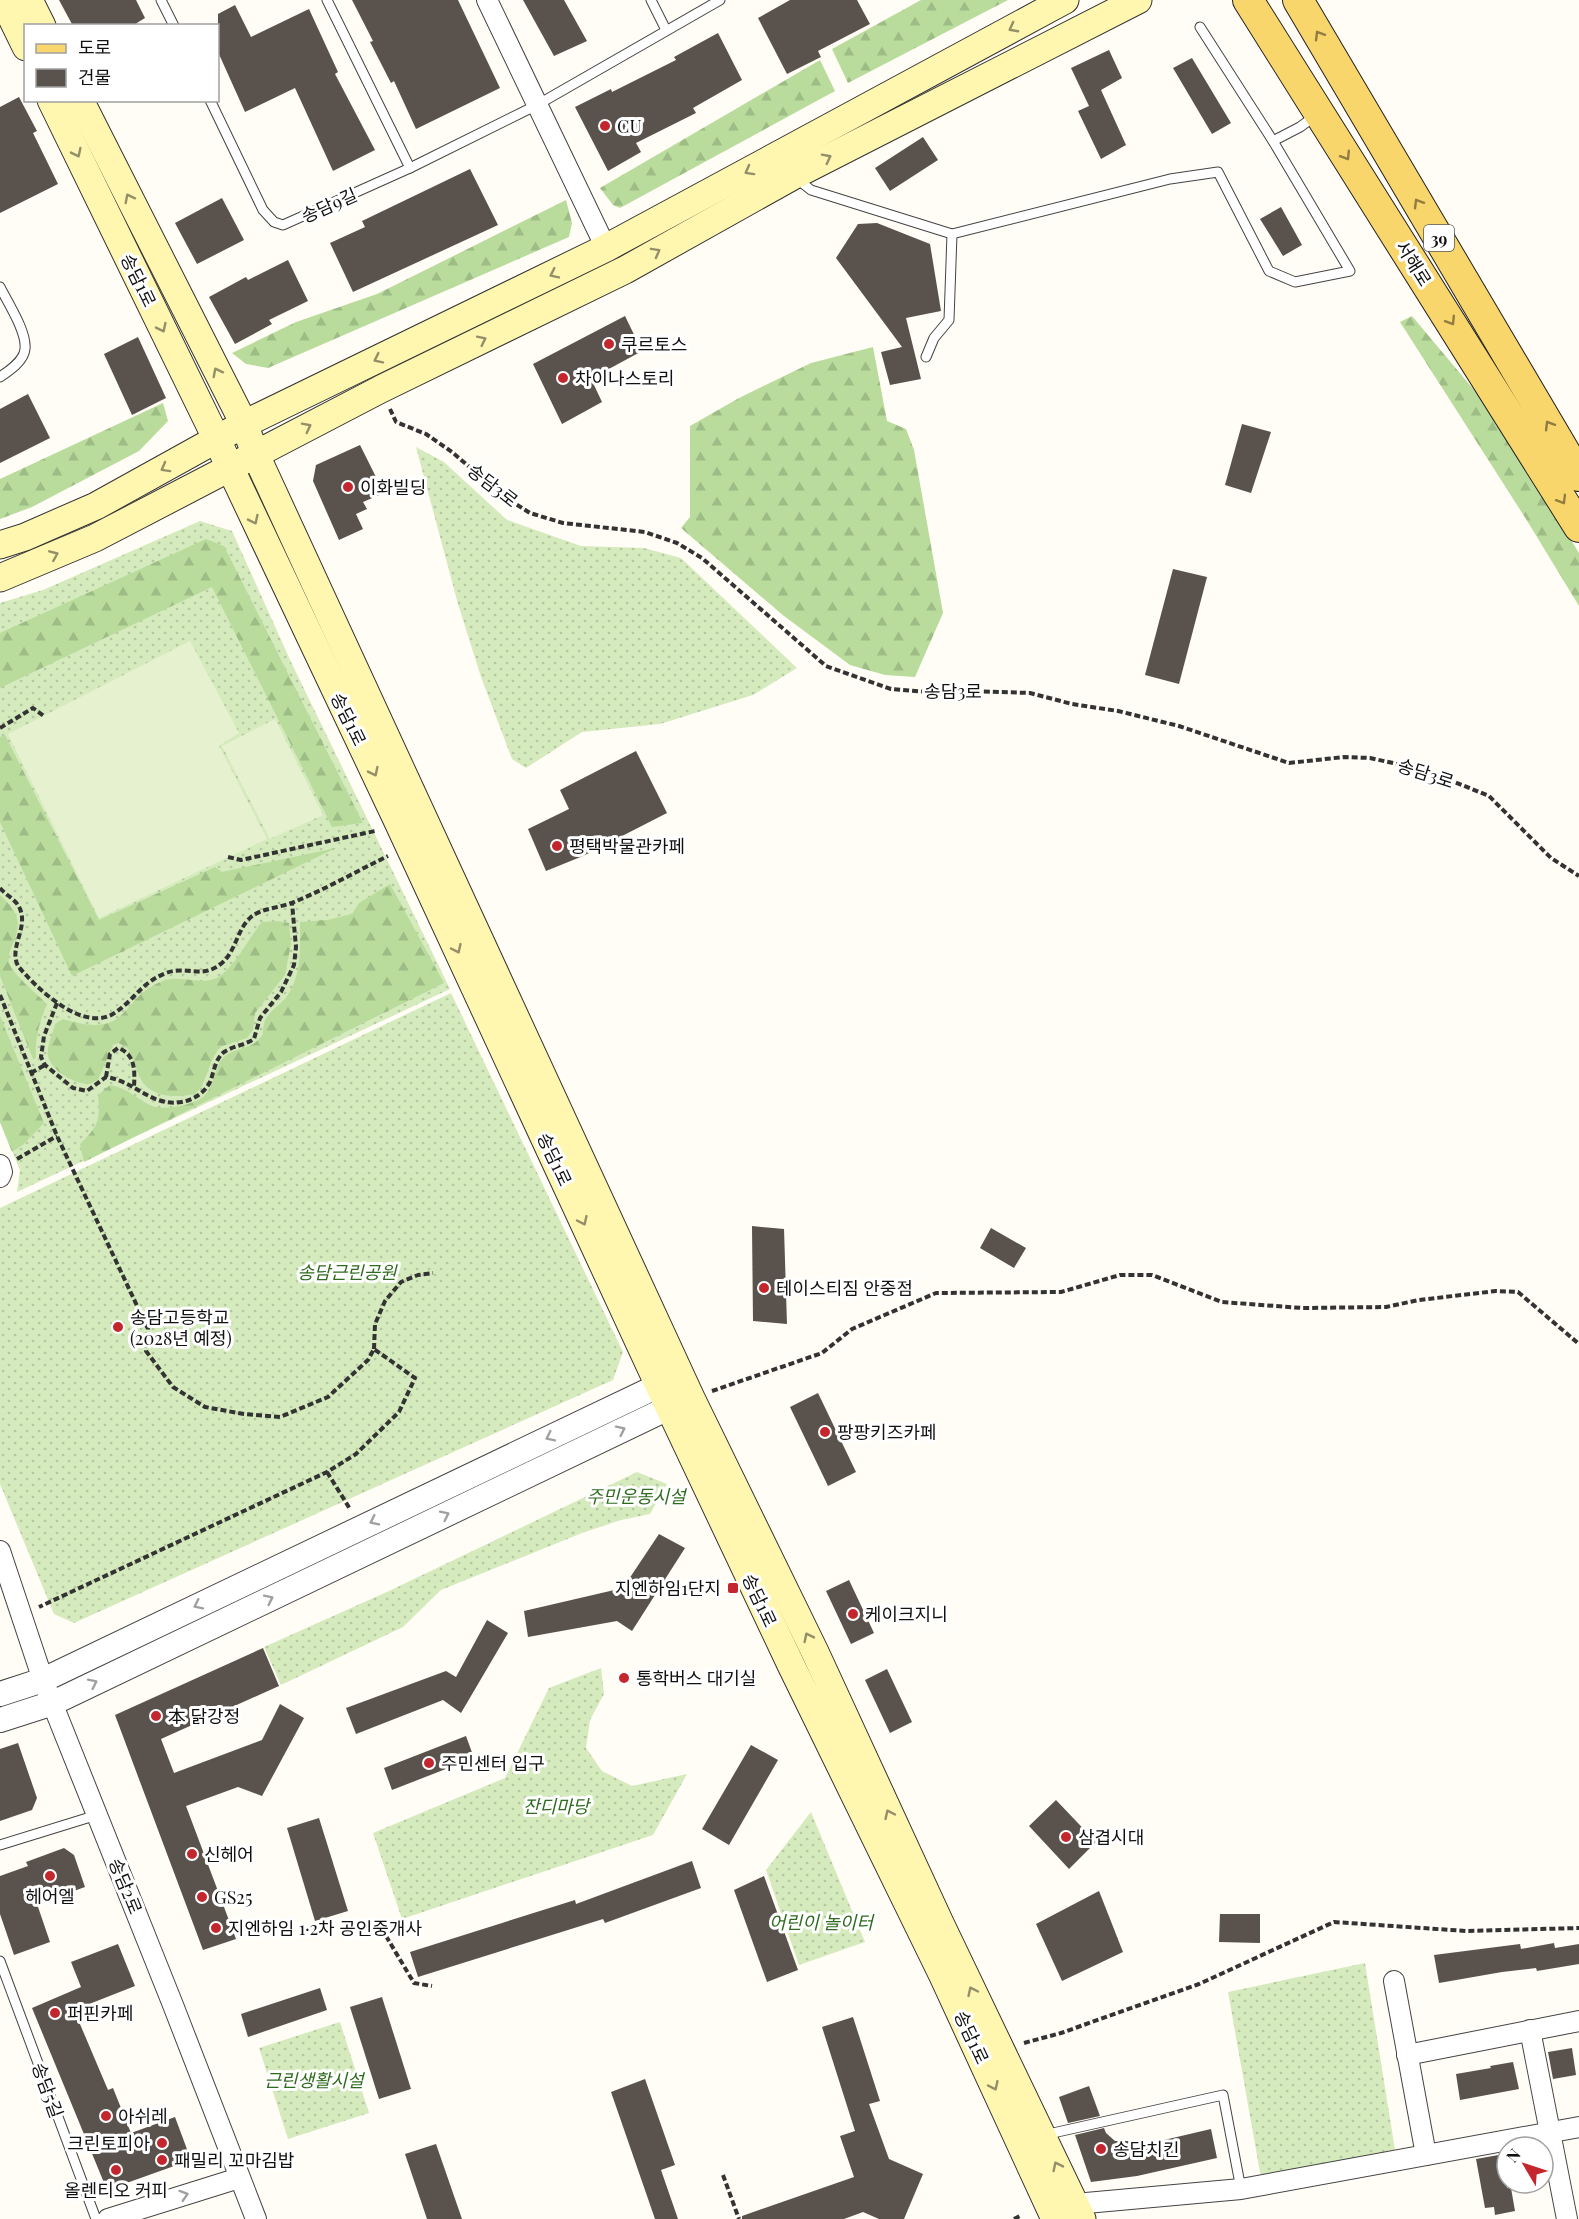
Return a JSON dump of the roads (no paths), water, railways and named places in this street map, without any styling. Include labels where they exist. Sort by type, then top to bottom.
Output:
[{"type":"main road","points":[[3,0],[24,43]]},
{"type":"main road","points":[[29,0],[41,24]]},
{"type":"main road","points":[[0,578],[95,538],[381,389],[625,270],[787,165],[1065,0]]},
{"type":"main road","points":[[0,545],[25,537],[96,506],[244,424],[606,248],[1138,0]]},
{"type":"main road","name":"서해로","points":[[1248,0],[1579,527]]},
{"type":"main road","name":"서해로","points":[[1298,0],[1579,476]]},
{"type":"main road","name":"송담1로","points":[[52,102],[217,440],[398,822],[675,1390],[815,1652],[1000,2050],[1042,2135],[1071,2214]]},
{"type":"main road","name":"송담1로","points":[[81,102],[244,424],[675,1390],[791,1665],[944,1976],[1071,2214]]},
{"type":"main road","points":[[229,468],[244,424]]},
{"type":"street","points":[[487,0],[606,248]]},
{"type":"street","points":[[0,1694],[43,1680],[675,1390]]},
{"type":"street","points":[[0,1720],[53,1703],[675,1390]]},
{"type":"street","name":"송담2로","points":[[1,1558],[43,1680],[174,2005],[256,2219]]},
{"type":"street","points":[[1394,1981],[1426,2155]]},
{"type":"street","points":[[1407,2055],[1579,2021]]},
{"type":"street","points":[[1530,2030],[1567,2219]]},
{"type":"street","points":[[1071,2214],[1241,2189],[1579,2127]]},
{"type":"street","points":[[108,2219],[239,2178]]},
{"type":"lane","points":[[161,0],[173,24]]},
{"type":"lane","points":[[327,0],[410,168]]},
{"type":"lane","points":[[651,0],[666,30]]},
{"type":"lane","name":"송담9길","points":[[211,102],[263,210],[274,222],[283,225],[410,168],[537,105],[720,0]]},
{"type":"lane","points":[[787,165],[811,190],[952,234],[1170,178],[1218,172],[1269,271],[1296,282],[1350,271],[1273,141],[1200,27]]},
{"type":"lane","points":[[1273,141],[1300,127],[1319,113]]},
{"type":"lane","points":[[926,357],[934,338],[949,320],[952,234]]},
{"type":"lane","points":[[0,287],[24,336],[26,351],[19,361],[0,377]]},
{"type":"lane","points":[[0,1845],[97,1815]]},
{"type":"lane","name":"송담5길","points":[[0,1961],[96,2219]]},
{"type":"lane","points":[[1042,2135],[1223,2095],[1241,2189]]},
{"type":"place","name":"CU","points":[[605,126]]},
{"type":"place","name":"쿠르토스","points":[[609,344]]},
{"type":"place","name":"차이나스토리","points":[[563,378]]},
{"type":"place","name":"이화빌딩","points":[[348,487]]},
{"type":"place","name":"평택박물관카페","points":[[557,846]]},
{"type":"place","name":"테이스티짐 안중점","points":[[764,1288]]},
{"type":"place","name":"송담고등학교 (2028년 예정)","points":[[118,1327]]},
{"type":"place","name":"팡팡키즈카페","points":[[825,1432]]},
{"type":"place","name":"지엔하임1단지","points":[[733,1588]]},
{"type":"place","name":"케이크지니","points":[[853,1614]]},
{"type":"place","name":"통학버스 대기실","points":[[624,1678]]},
{"type":"place","name":"本 닭강정","points":[[156,1716]]},
{"type":"place","name":"주민센터 입구","points":[[429,1763]]},
{"type":"place","name":"삼겹시대","points":[[1066,1837]]},
{"type":"place","name":"신헤어","points":[[192,1854]]},
{"type":"place","name":"헤어엘","points":[[50,1876]]},
{"type":"place","name":"GS25","points":[[202,1897]]},
{"type":"place","name":"지엔하임 1·2차 공인중개사","points":[[216,1928]]},
{"type":"place","name":"퍼핀카페","points":[[55,2013]]},
{"type":"place","name":"아쉬레","points":[[106,2116]]},
{"type":"place","name":"크린토피아","points":[[162,2143]]},
{"type":"place","name":"송담치킨","points":[[1101,2149]]},
{"type":"place","name":"패밀리 꼬마김밥","points":[[162,2160]]},
{"type":"place","name":"올렌티오 커피","points":[[116,2170]]},
{"type":"park label","name":"송담근린공원","points":[[347,1272]]},
{"type":"park label","name":"주민운동시설","points":[[636,1496]]},
{"type":"park label","name":"잔디마당","points":[[556,1806]]},
{"type":"park label","name":"어린이 놀이터","points":[[821,1922]]},
{"type":"park label","name":"근린생활시설","points":[[314,2080]]}]
